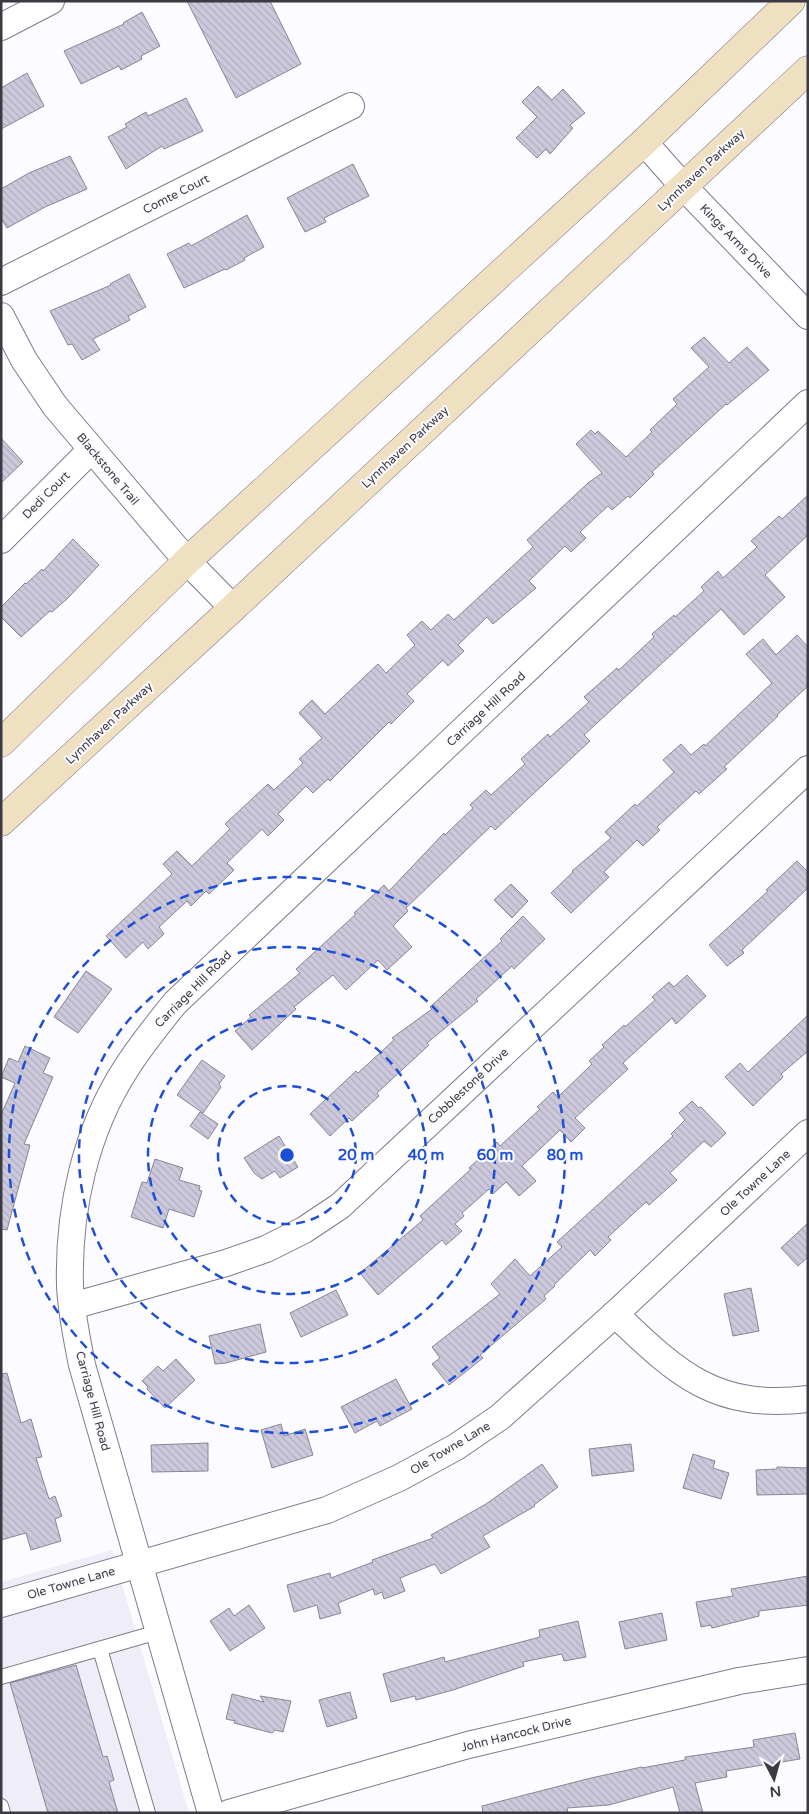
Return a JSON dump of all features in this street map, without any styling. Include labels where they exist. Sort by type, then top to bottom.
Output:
[{"type":"main road","points":[[1,743],[187,561],[644,142],[791,1]]},
{"type":"main road","name":"Lynnhaven Parkway","points":[[1,822],[233,608],[808,70]]},
{"type":"street","points":[[1,27],[51,1]]},
{"type":"street","name":"Comte Court","points":[[1,282],[351,106]]},
{"type":"street","name":"Kings Arms Drive","points":[[644,142],[683,186],[808,316]]},
{"type":"street","name":"Blackstone Trail","points":[[1,316],[24,360],[50,399],[91,450],[187,561],[233,608]]},
{"type":"street","name":"Carriage Hill Road","points":[[211,1813],[82,1365],[72,1306],[70,1286],[71,1241],[77,1196],[88,1151],[104,1109],[121,1077],[151,1031],[175,1004],[808,404]]},
{"type":"street","name":"Dedi Court","points":[[1,540],[91,450]]},
{"type":"street","name":"Cobblestone Drive","points":[[72,1306],[226,1263],[266,1249],[304,1230],[340,1206],[808,769]]},
{"type":"street","name":"Ole Towne Lane","points":[[1,1604],[327,1510],[399,1478],[456,1446],[500,1417],[615,1314],[808,1133]]},
{"type":"street","points":[[615,1314],[674,1368],[705,1387],[750,1400],[783,1402],[808,1399]]},
{"type":"street","name":"John Hancock Drive","points":[[229,1813],[468,1745],[739,1681],[808,1670]]},
{"type":"lane","points":[[1,1677],[158,1632]]},
{"type":"lane","points":[[100,1649],[148,1813]]},
{"type":"lane","points":[[1,1806],[3,1813]]},
{"type":"shaded area","points":[[112,1550],[189,1813],[1,1813],[1,1582]]},
{"type":"building","points":[[187,1],[270,1],[301,64],[236,98]]},
{"type":"building","points":[[142,12],[160,46],[141,56],[142,59],[121,70],[119,66],[81,84],[64,51],[124,24]]},
{"type":"building","points":[[27,73],[44,106],[1,129],[1,88]]},
{"type":"building","points":[[538,86],[552,100],[563,89],[585,113],[570,125],[573,128],[550,154],[546,149],[537,158],[516,138],[537,117],[522,102]]},
{"type":"building","points":[[186,98],[203,131],[164,149],[162,146],[126,169],[108,137],[127,127],[125,124],[146,112],[148,116]]},
{"type":"building","points":[[70,156],[87,189],[45,207],[7,228],[1,218],[1,189],[29,173]]},
{"type":"building","points":[[353,164],[369,196],[324,218],[326,222],[305,232],[287,198]]},
{"type":"building","points":[[247,215],[264,247],[226,270],[184,288],[167,254],[189,243],[191,246]]},
{"type":"building","points":[[129,274],[146,307],[128,316],[130,320],[93,339],[100,350],[82,360],[72,344],[68,345],[50,311],[111,285]]},
{"type":"building","points":[[704,337],[729,363],[747,347],[769,370],[726,404],[652,472],[654,474],[630,498],[628,496],[612,510],[608,506],[580,532],[586,538],[571,552],[565,546],[529,581],[536,588],[493,624],[487,617],[458,645],[464,651],[448,666],[443,660],[407,694],[414,701],[391,724],[389,722],[330,781],[328,779],[313,793],[306,786],[278,814],[284,820],[268,836],[262,829],[227,863],[234,870],[209,894],[206,891],[191,906],[187,901],[159,927],[164,934],[148,949],[143,942],[126,958],[106,936],[172,874],[163,864],[177,851],[192,866],[230,829],[225,824],[268,784],[274,790],[303,763],[299,759],[322,738],[299,713],[312,700],[325,714],[378,664],[386,673],[415,645],[407,635],[422,621],[431,630],[448,614],[454,620],[533,547],[527,540],[588,483],[602,473],[576,444],[591,430],[595,434],[598,431],[626,457],[677,404],[673,399],[709,367],[691,348]]},
{"type":"building","points":[[1,438],[23,462],[1,483]]},
{"type":"building","points":[[808,495],[808,535],[765,575],[785,597],[744,635],[721,609],[584,735],[590,741],[495,830],[491,826],[406,908],[408,911],[393,926],[412,947],[387,970],[378,960],[346,990],[333,975],[294,1007],[296,1009],[252,1050],[235,1031],[251,1017],[249,1015],[300,973],[296,969],[356,914],[354,913],[384,885],[389,891],[444,833],[445,835],[473,808],[470,805],[486,790],[491,795],[525,764],[521,759],[548,734],[550,737],[589,702],[584,697],[617,668],[619,670],[654,637],[652,634],[674,615],[675,617],[704,591],[701,587],[718,571],[723,578],[757,547],[751,541],[779,516],[782,519]]},
{"type":"building","points":[[73,539],[99,565],[68,598],[21,637],[1,617],[1,607],[25,583],[42,569],[43,571]]},
{"type":"building","points":[[797,635],[808,647],[808,686],[724,767],[727,769],[699,794],[696,791],[657,827],[660,830],[643,846],[637,840],[604,872],[609,877],[571,913],[551,893],[572,871],[611,838],[605,832],[674,772],[663,760],[681,744],[691,755],[704,744],[705,746],[772,683],[746,654],[763,639],[776,655]]},
{"type":"building","points":[[797,861],[808,872],[808,888],[742,950],[744,953],[727,966],[709,945],[768,891],[766,890]]},
{"type":"building","points":[[511,884],[528,901],[512,918],[494,900]]},
{"type":"building","points":[[523,916],[545,939],[514,969],[512,966],[476,999],[478,1001],[427,1043],[429,1045],[377,1093],[379,1096],[352,1121],[349,1118],[330,1136],[310,1114],[356,1071],[358,1073],[394,1040],[392,1038],[432,1009],[430,1007],[502,941],[500,939]]},
{"type":"building","points":[[86,971],[112,989],[78,1033],[54,1017]]},
{"type":"building","points":[[687,975],[706,996],[676,1024],[672,1018],[623,1063],[628,1069],[575,1118],[585,1128],[571,1142],[560,1130],[522,1166],[536,1181],[519,1196],[506,1182],[493,1194],[489,1189],[462,1213],[464,1216],[455,1224],[462,1231],[446,1245],[442,1240],[378,1295],[360,1273],[423,1220],[420,1216],[497,1142],[500,1146],[540,1109],[537,1107],[553,1092],[558,1097],[592,1064],[589,1061],[604,1047],[602,1045],[655,1000],[652,997],[669,982],[674,987]]},
{"type":"building","points":[[808,1015],[808,1051],[781,1074],[783,1077],[753,1106],[725,1077],[740,1063],[748,1072]]},
{"type":"building","points":[[25,1046],[50,1058],[43,1073],[53,1077],[24,1144],[30,1145],[7,1230],[1,1229],[1,1115],[15,1083],[1,1077],[9,1058],[18,1062]]},
{"type":"building","points":[[202,1060],[225,1076],[219,1084],[221,1087],[203,1113],[177,1095]]},
{"type":"building","points":[[692,1101],[699,1108],[701,1107],[726,1133],[711,1147],[704,1141],[670,1173],[677,1180],[649,1205],[646,1202],[608,1237],[611,1240],[595,1256],[590,1250],[544,1296],[546,1299],[480,1355],[483,1358],[449,1385],[432,1364],[440,1358],[432,1347],[500,1294],[491,1284],[515,1259],[530,1276],[562,1247],[557,1242],[673,1136],[671,1134],[685,1120],[679,1113]]},
{"type":"building","points":[[200,1112],[218,1124],[208,1139],[190,1126]]},
{"type":"building","points":[[279,1136],[298,1167],[280,1178],[275,1171],[262,1179],[254,1173],[244,1158]]},
{"type":"building","points":[[155,1159],[183,1168],[179,1180],[200,1186],[199,1190],[202,1191],[194,1217],[169,1209],[163,1228],[131,1217],[142,1182],[147,1183]]},
{"type":"building","points":[[808,1223],[808,1257],[798,1266],[781,1248]]},
{"type":"building","points":[[751,1288],[759,1331],[733,1336],[724,1294]]},
{"type":"building","points":[[336,1290],[348,1315],[301,1337],[290,1313]]},
{"type":"building","points":[[260,1324],[266,1352],[226,1363],[215,1364],[209,1336]]},
{"type":"building","points":[[176,1359],[195,1380],[165,1408],[142,1381],[158,1366],[163,1371]]},
{"type":"building","points":[[7,1373],[21,1423],[31,1419],[42,1457],[36,1458],[49,1499],[55,1496],[62,1516],[55,1519],[61,1541],[31,1550],[26,1533],[1,1540],[1,1374]]},
{"type":"building","points":[[396,1379],[412,1409],[380,1426],[377,1421],[355,1433],[341,1407]]},
{"type":"building","points":[[281,1424],[284,1436],[305,1429],[313,1455],[272,1468],[261,1430]]},
{"type":"building","points":[[208,1443],[208,1471],[152,1472],[151,1445]]},
{"type":"building","points":[[631,1444],[634,1471],[592,1476],[589,1449]]},
{"type":"building","points":[[693,1454],[715,1461],[713,1468],[729,1473],[721,1499],[683,1488]]},
{"type":"building","points":[[542,1464],[558,1487],[535,1506],[483,1536],[490,1547],[441,1574],[435,1564],[400,1578],[405,1591],[384,1599],[382,1592],[375,1595],[373,1589],[338,1603],[341,1613],[320,1619],[317,1605],[294,1612],[287,1585],[330,1573],[331,1578],[373,1562],[372,1560],[433,1538],[431,1535],[486,1504]]},
{"type":"building","points":[[777,1467],[808,1468],[808,1494],[757,1495],[756,1470],[777,1469]]},
{"type":"building","points":[[808,1576],[808,1605],[759,1611],[759,1616],[712,1628],[711,1625],[701,1627],[696,1602],[733,1596],[731,1589]]},
{"type":"building","points":[[249,1605],[265,1628],[230,1651],[210,1621],[229,1608],[234,1616]]},
{"type":"building","points":[[662,1613],[667,1640],[625,1649],[619,1622]]},
{"type":"building","points":[[578,1621],[586,1657],[564,1661],[562,1654],[523,1662],[524,1666],[453,1690],[416,1700],[415,1696],[391,1702],[383,1674],[444,1657],[445,1662],[540,1637],[539,1630]]},
{"type":"building","points":[[76,1665],[103,1757],[107,1756],[114,1780],[109,1782],[118,1813],[48,1813],[10,1683]]},
{"type":"building","points":[[350,1692],[357,1718],[327,1727],[319,1700]]},
{"type":"building","points":[[232,1694],[264,1702],[260,1696],[291,1701],[283,1732],[275,1730],[272,1733],[226,1719]]},
{"type":"building","points":[[795,1733],[800,1759],[726,1771],[727,1777],[695,1783],[703,1813],[680,1813],[673,1787],[609,1805],[567,1808],[568,1813],[483,1813],[482,1806],[591,1778],[685,1760],[685,1757],[754,1747],[753,1740]]}]
